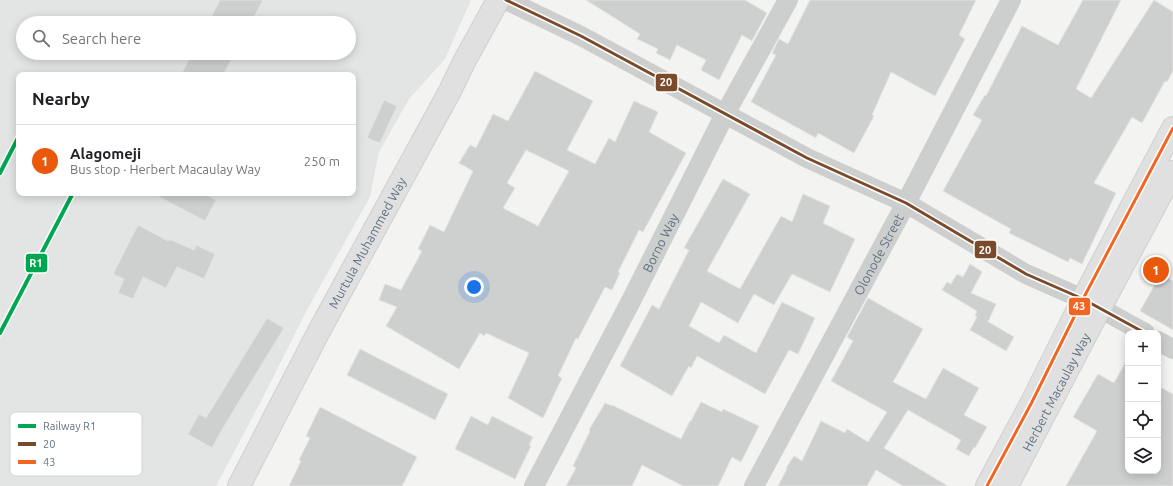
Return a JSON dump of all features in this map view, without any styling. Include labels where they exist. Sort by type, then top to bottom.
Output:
[{"type":"main road","name":"Murtula Muhammed Way","points":[[239,486],[318,333],[498,0]]},
{"type":"main road","name":"Herbert Macaulay Way","points":[[1007,486],[1173,128]]},
{"type":"main road","name":"Herbert Macaulay Way","points":[[987,486],[1032,402],[1173,172]]},
{"type":"street","points":[[506,0],[581,36],[807,158],[906,203],[1026,274],[1092,304],[1139,330]]},
{"type":"street","name":"Borno Way","points":[[534,486],[632,299],[725,114],[788,0]]},
{"type":"street","name":"Olonode Street","points":[[754,486],[906,203],[1011,0]]},
{"type":"street","points":[[1161,342],[1173,349]]},
{"type":"shaded area","points":[[0,0],[471,0],[445,59],[409,99],[379,152],[370,197],[308,308],[216,486],[0,486]]},
{"type":"building","points":[[220,0],[263,0],[255,16],[212,16]]},
{"type":"building","points":[[586,0],[745,0],[767,13],[752,41],[742,35],[719,80],[701,70],[706,60],[677,45],[670,60],[656,53],[658,49],[637,39],[640,34]]},
{"type":"building","points":[[810,0],[976,0],[959,35],[965,39],[935,96],[891,72],[872,115],[874,116],[854,153],[818,133],[816,138],[751,102],[776,55],[772,53],[779,39],[788,44]]},
{"type":"building","points":[[1083,0],[1121,0],[1076,89],[1091,98],[1154,0],[1173,12],[1173,71],[1167,82],[1165,81],[1142,123],[1132,117],[1094,183],[1116,193],[1082,264],[1070,258],[1068,262],[1009,233],[1011,229],[943,191],[982,120],[973,115],[985,95],[986,96],[1022,26],[1058,45]]},
{"type":"building","points":[[188,60],[231,60],[225,72],[182,72]]},
{"type":"building","points":[[535,71],[593,101],[567,150],[595,164],[609,138],[615,142],[634,101],[658,112],[649,132],[686,153],[643,232],[639,230],[618,272],[620,273],[612,290],[605,287],[578,339],[576,338],[558,376],[562,378],[543,418],[508,398],[529,353],[486,333],[484,336],[480,333],[459,369],[386,326],[397,307],[379,300],[385,284],[401,290],[422,251],[418,249],[430,225],[444,232],[473,171],[459,163],[470,145],[476,148],[493,114],[508,121]],"holes":[[[526,150],[569,171],[538,226],[503,208],[515,188],[507,183]]]},
{"type":"building","points":[[384,100],[397,106],[380,143],[367,138]]},
{"type":"building","points":[[723,179],[750,194],[707,271],[740,289],[781,216],[792,222],[803,194],[830,206],[823,223],[855,239],[830,292],[792,274],[774,305],[754,294],[738,323],[701,302],[689,326],[719,343],[724,335],[756,353],[782,302],[815,318],[798,354],[789,350],[765,394],[697,356],[691,368],[689,366],[672,396],[620,366],[652,305],[659,309],[689,250],[684,248]]},
{"type":"building","points":[[158,196],[208,196],[216,200],[205,221]]},
{"type":"building","points":[[138,225],[168,241],[169,239],[194,250],[196,245],[215,254],[204,279],[177,267],[166,288],[143,277],[133,299],[118,293],[124,279],[113,274]]},
{"type":"building","points":[[970,264],[982,272],[971,293],[996,304],[988,322],[1014,337],[1006,351],[970,330],[977,317],[975,316],[977,311],[942,290],[947,282],[951,284],[957,274],[963,277]]},
{"type":"building","points":[[1161,274],[1173,281],[1173,330],[1140,311]]},
{"type":"building","points":[[868,298],[923,329],[893,382],[926,399],[943,368],[979,388],[964,415],[987,427],[969,456],[956,449],[961,440],[908,410],[884,448],[948,486],[903,486],[876,470],[867,486],[778,486],[787,469],[786,468],[794,456],[802,461],[821,421],[845,433],[847,429],[868,442],[887,412],[831,381],[853,341],[847,337]]},
{"type":"building","points":[[267,318],[284,328],[212,448],[188,434],[199,414],[206,418]]},
{"type":"building","points":[[360,349],[448,394],[435,420],[347,375]]},
{"type":"building","points":[[1125,363],[1125,474],[1161,474],[1161,388],[1173,394],[1173,486],[1066,486],[1097,431],[1073,417],[1098,374],[1114,383]]},
{"type":"building","points":[[701,402],[722,412],[723,409],[759,426],[741,462],[732,457],[718,486],[683,486],[642,465],[632,486],[566,486],[576,468],[573,466],[590,431],[589,430],[605,403],[681,439]]},
{"type":"building","points":[[320,407],[417,457],[402,486],[289,486],[301,461],[299,460],[310,438],[306,436]]},
{"type":"building","points":[[471,416],[488,425],[492,416],[533,437],[529,445],[531,446],[515,479],[455,449]]},
{"type":"rail line","name":"R1","points":[[0,173],[16,142]]},
{"type":"rail line","name":"R1","points":[[0,333],[71,196]]},
{"type":"transit line","name":"20","points":[[506,0],[581,36],[807,158],[906,203],[1026,274],[1083,299],[1140,330]]},
{"type":"transit line","name":"43","points":[[987,486],[1032,402],[1083,299],[1173,128]]},
{"type":"place","name":"Alagomeji","points":[[1156,270]]}]
